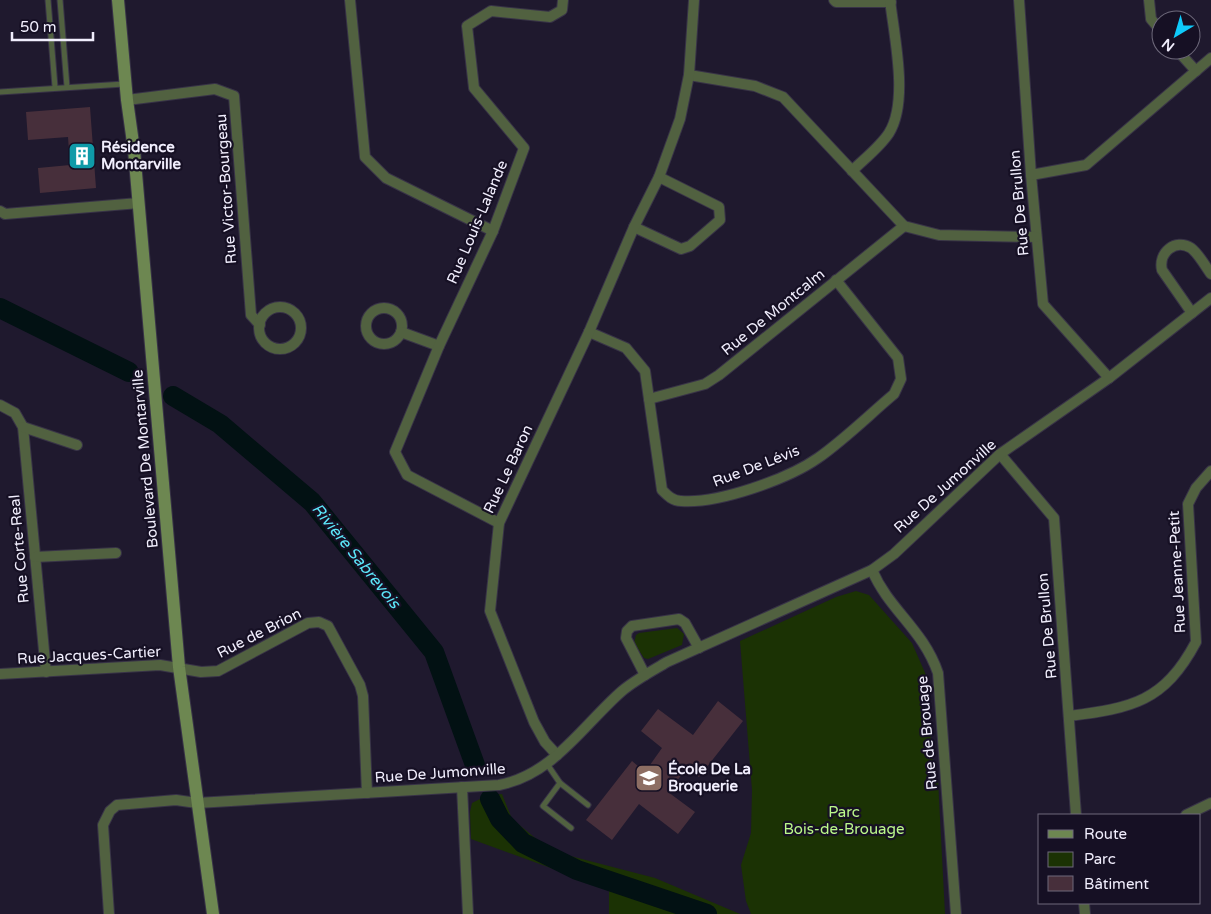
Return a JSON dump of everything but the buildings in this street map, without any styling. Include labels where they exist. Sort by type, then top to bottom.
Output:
[{"type":"street","name":"Boulevard De Montarville","points":[[118,0],[126,100],[139,203],[179,667],[213,914]]},
{"type":"street","points":[[350,0],[365,157],[386,178],[493,231]]},
{"type":"street","name":"Rue Louis-Lalande","points":[[499,523],[407,475],[395,452],[439,346],[493,231],[524,148],[474,88],[467,26],[491,11],[550,16],[562,10],[563,0]]},
{"type":"street","name":"Rue Le Baron","points":[[557,755],[545,742],[534,722],[490,611],[499,523],[589,332],[634,227],[660,177],[680,119],[689,75],[694,0]]},
{"type":"street","points":[[834,0],[836,2],[891,1],[898,74],[898,110],[889,132],[852,171]]},
{"type":"street","name":"Rue De Brullon","points":[[1019,0],[1031,175],[1043,304],[1109,378]]},
{"type":"street","points":[[1149,0],[1151,19]]},
{"type":"street","points":[[1031,175],[1086,165],[1211,58]]},
{"type":"street","points":[[1186,60],[1196,71]]},
{"type":"street","points":[[689,75],[755,86],[783,97],[904,226],[939,234],[1036,237]]},
{"type":"street","name":"Rue Victor-Bourgeau","points":[[126,100],[215,90],[234,96],[251,315],[260,325],[262,338],[273,347],[280,348],[292,344],[300,333],[300,320],[291,310],[284,307],[271,309],[261,319],[260,325]]},
{"type":"street","points":[[634,227],[681,249],[690,246],[720,220],[719,207],[660,177]]},
{"type":"street","points":[[0,211],[5,214],[139,203]]},
{"type":"street","name":"Rue De Montcalm","points":[[649,399],[705,384],[712,380],[904,226]]},
{"type":"street","points":[[1192,313],[1162,270],[1160,262],[1166,250],[1174,245],[1185,245],[1193,250],[1211,274]]},
{"type":"street","name":"Rue De Lévis","points":[[589,332],[626,348],[645,371],[662,490],[669,498],[680,501],[723,498],[791,472],[817,458],[894,394],[901,379],[898,358],[836,280]]},
{"type":"street","name":"Rue De Jumonville","points":[[108,914],[103,826],[110,811],[118,805],[176,800],[197,803],[516,782],[547,764],[622,690],[645,675],[698,648],[872,570],[894,554],[1000,454],[1109,378],[1211,298]]},
{"type":"street","points":[[401,332],[439,346]]},
{"type":"street","points":[[0,405],[15,413],[23,427],[77,445]]},
{"type":"street","name":"Rue Corte-Real","points":[[23,427],[46,672]]},
{"type":"street","name":"Rue De Brullon","points":[[1000,454],[1054,518],[1076,814]]},
{"type":"street","name":"Rue Jeanne-Petit","points":[[1069,716],[1121,709],[1154,694],[1177,673],[1190,653],[1196,642],[1188,504],[1196,488],[1211,471]]},
{"type":"street","points":[[35,557],[116,553]]},
{"type":"street","name":"Rue de Brouage","points":[[872,570],[883,592],[918,632],[932,655],[938,673],[956,914]]},
{"type":"street","points":[[645,675],[626,638],[627,631],[632,626],[679,619],[685,622],[698,648]]},
{"type":"street","name":"Rue de Brion","points":[[179,667],[201,672],[218,671],[308,623],[319,622],[328,626],[360,685],[363,696],[367,793]]},
{"type":"street","name":"Rue Jacques-Cartier","points":[[0,674],[160,665],[179,667]]},
{"type":"street","points":[[462,787],[468,914]]},
{"type":"street","points":[[1188,814],[1211,802]]},
{"type":"lane","points":[[48,0],[55,87]]},
{"type":"lane","points":[[60,0],[67,87]]},
{"type":"lane","points":[[0,92],[125,84]]},
{"type":"lane","points":[[547,764],[560,783],[588,805]]},
{"type":"lane","points":[[560,783],[543,806],[571,828]]},
{"type":"green space","name":"Parc Bois-de-Brouage","points":[[856,591],[869,595],[912,643],[926,675],[934,780],[938,780],[945,914],[751,914],[746,901],[741,865],[751,833],[752,790],[740,641],[836,597]]},
{"type":"green space","points":[[677,628],[684,634],[682,645],[648,659],[644,658],[634,643],[636,635],[639,633]]},
{"type":"green space","points":[[502,794],[512,819],[551,851],[655,878],[740,914],[609,914],[609,889],[471,839],[470,812],[472,803],[486,796]]},
{"type":"waterway","name":"Rivière Sabrevois","points":[[0,308],[129,372]]},
{"type":"waterway","name":"Rivière Sabrevois","points":[[173,396],[220,424],[312,502],[434,652],[475,765]]},
{"type":"waterway","name":"Rivière Sabrevois","points":[[490,799],[500,819],[523,843],[577,870],[707,914]]},
{"type":"place","name":"Résidence Montarville","points":[[82,156]]},
{"type":"place","name":"École De La Broquerie","points":[[649,778]]}]
